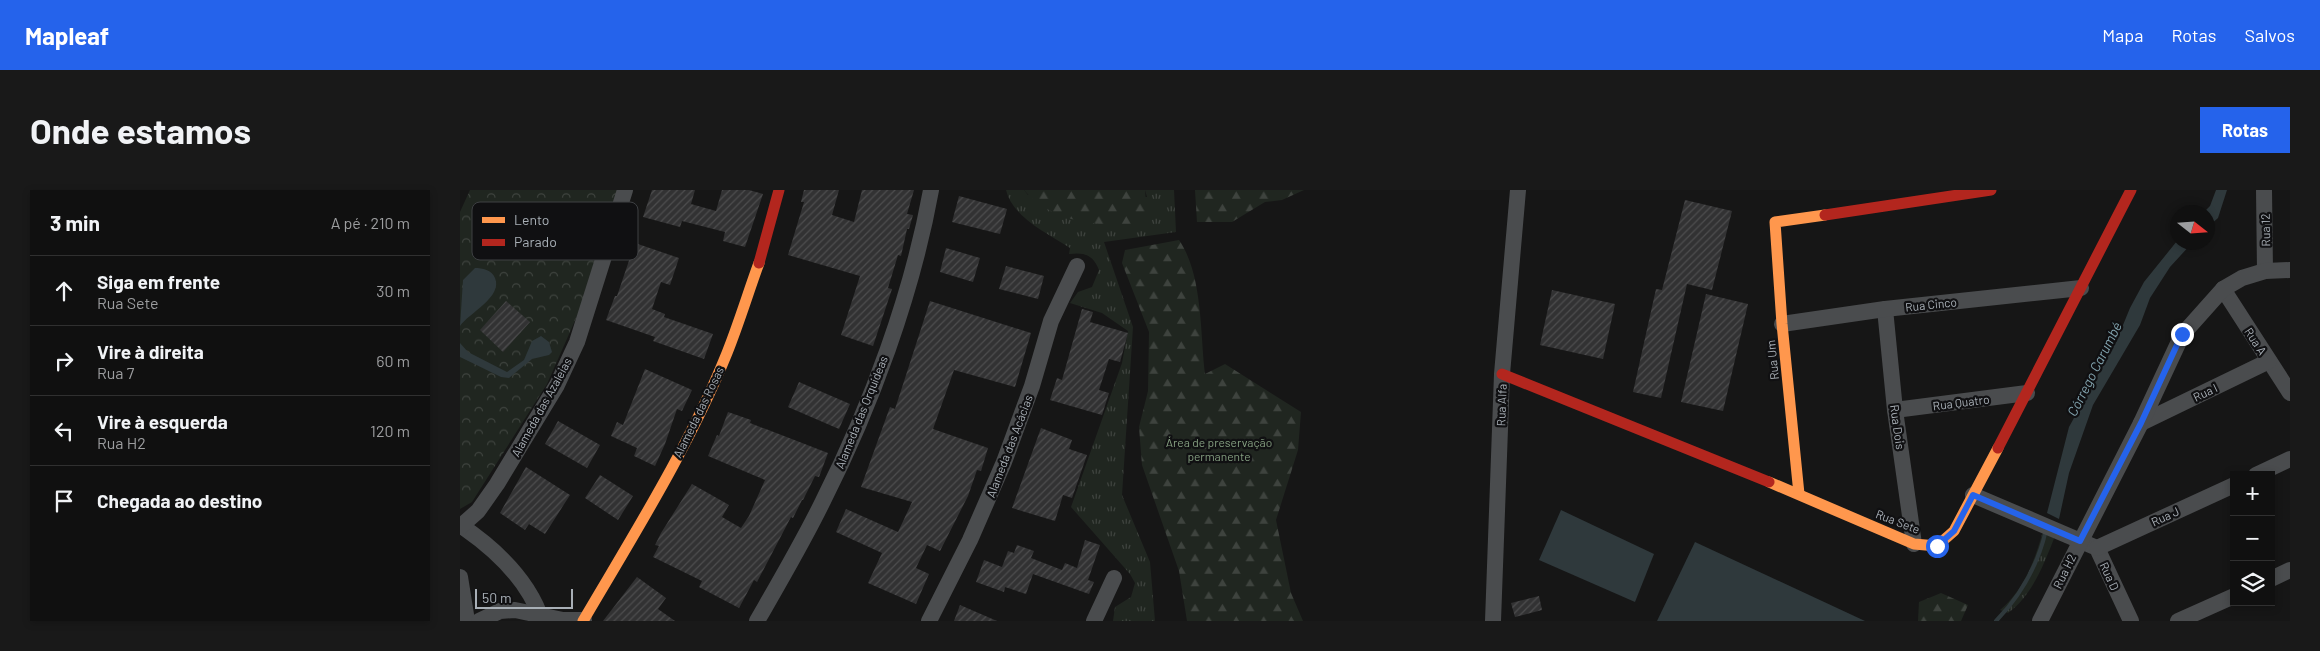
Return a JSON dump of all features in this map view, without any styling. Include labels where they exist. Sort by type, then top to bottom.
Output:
[{"type":"street","name":"Alameda das Azaleias","points":[[621,202],[625,190]]},
{"type":"street","name":"Alameda das Rosas","points":[[478,621],[500,611],[516,610],[541,618],[584,620],[663,483],[690,432],[727,353],[764,249],[779,190]]},
{"type":"street","name":"Alameda das Orquídeas","points":[[757,621],[823,502],[857,428],[896,323],[932,190]]},
{"type":"street","name":"Rua Alfa","points":[[1493,621],[1502,374],[1518,190]]},
{"type":"street","name":"Rua Um","points":[[1799,494],[1782,324],[1775,222],[1991,190]]},
{"type":"street","name":"Rua Sete","points":[[1502,374],[1799,494],[1914,544],[1937,546],[1954,531],[2027,393],[2130,190]]},
{"type":"street","name":"Rua 12","points":[[2264,190],[2265,271]]},
{"type":"street","name":"Alameda das Azaleias","points":[[460,526],[478,511],[497,484],[557,385],[577,342],[603,260]]},
{"type":"street","name":"Alameda das Acácias","points":[[929,621],[970,540],[1004,462],[1032,386],[1051,321],[1077,266]]},
{"type":"street","name":"Rua H2","points":[[2040,621],[2141,423],[2182,334],[2223,289],[2242,278],[2265,271],[2290,270]]},
{"type":"street","name":"Rua Cinco","points":[[1782,324],[1885,309],[2081,288]]},
{"type":"street","name":"Rua A","points":[[2223,289],[2290,393]]},
{"type":"street","name":"Rua Dois","points":[[1885,309],[1895,410],[1914,544]]},
{"type":"street","name":"Rua I","points":[[2141,423],[2269,361]]},
{"type":"street","name":"Rua Quatro","points":[[1895,410],[2027,393]]},
{"type":"street","points":[[2264,471],[2290,459]]},
{"type":"street","name":"Rua J","points":[[2097,548],[2230,487]]},
{"type":"street","name":"Rua D","points":[[1973,495],[2097,548],[2131,621]]},
{"type":"street","points":[[460,526],[482,540],[504,561],[519,580],[541,618]]},
{"type":"street","points":[[2275,576],[2290,570]]},
{"type":"street","points":[[460,576],[467,621]]},
{"type":"street","points":[[1094,621],[1114,578]]},
{"type":"street","points":[[2178,621],[2230,598]]},
{"type":"green space","points":[[470,190],[622,190],[618,202],[472,202],[472,260],[597,260],[581,307],[547,384],[472,502],[460,509],[460,212]]},
{"type":"green space","points":[[1006,190],[1024,190],[1028,195],[1147,197],[1145,190],[1174,190],[1176,232],[1104,242],[1133,327],[1122,495],[1150,562],[1155,621],[1113,621],[1115,607],[1131,597],[1135,583],[1130,574],[1071,507],[1122,363],[1128,331],[1102,313],[1070,303],[1078,292],[1092,287],[1099,270],[1097,265],[1084,254],[1069,254],[1070,248],[1023,217],[1010,200]]},
{"type":"green space","points":[[1024,190],[1145,190],[1147,215],[1142,223],[1111,225],[1078,221],[1049,210],[1035,201]]},
{"type":"green space","points":[[1195,190],[1304,190],[1282,200],[1265,202],[1232,222],[1197,222]]},
{"type":"green space","name":"Área de preservação permanente","points":[[1179,240],[1187,254],[1196,287],[1205,374],[1225,364],[1301,412],[1298,450],[1276,520],[1291,593],[1303,621],[1187,621],[1179,571],[1142,465],[1139,427],[1148,391],[1149,332],[1122,263],[1125,250]]},
{"type":"green space","points":[[2043,531],[2055,536],[2031,589],[2008,613],[2000,610],[2016,593],[2028,574]]},
{"type":"green space","points":[[1941,593],[1968,605],[1961,621],[1918,621],[1919,602]]},
{"type":"shaded area","points":[[2216,190],[2227,190],[2218,218],[2215,221],[2215,205],[2210,205]]},
{"type":"shaded area","points":[[2170,250],[2186,250],[2170,267],[2150,298],[2140,325],[2093,405],[2069,473],[2059,519],[2047,513],[2069,427],[2116,342],[2130,308],[2144,282]]},
{"type":"shaded area","points":[[475,268],[484,269],[492,273],[496,285],[490,298],[460,326],[463,280]]},
{"type":"shaded area","points":[[541,336],[549,342],[552,352],[549,355],[532,359],[509,378],[501,377],[460,357],[460,343],[468,352],[507,372],[524,360],[532,341]]},
{"type":"shaded area","points":[[1561,510],[1654,554],[1635,602],[1539,560]]},
{"type":"shaded area","points":[[1695,542],[1865,621],[1657,621]]},
{"type":"building","points":[[652,190],[695,190],[691,204],[716,211],[722,190],[749,190],[763,194],[745,247],[723,241],[725,232],[682,221],[680,227],[643,217]]},
{"type":"building","points":[[804,190],[839,190],[832,215],[854,222],[862,190],[914,190],[907,214],[913,215],[909,229],[907,229],[901,256],[898,255],[888,288],[892,289],[873,346],[841,335],[860,276],[788,255],[804,202],[801,202]]},
{"type":"building","points":[[959,196],[1007,209],[1000,234],[952,222]]},
{"type":"building","points":[[1685,200],[1732,211],[1712,290],[1687,284],[1661,398],[1633,392],[1656,289],[1662,290]]},
{"type":"building","points":[[638,244],[679,258],[670,285],[661,282],[652,309],[665,314],[664,317],[713,334],[704,359],[653,341],[655,337],[606,320],[615,296],[617,296],[629,260],[638,260]]},
{"type":"building","points":[[946,248],[980,258],[973,282],[940,272]]},
{"type":"building","points":[[1006,266],[1044,276],[1038,299],[999,289]]},
{"type":"building","points":[[1552,290],[1615,304],[1603,359],[1540,345]]},
{"type":"building","points":[[1706,294],[1748,304],[1723,411],[1681,402]]},
{"type":"building","points":[[506,301],[530,322],[503,352],[480,330]]},
{"type":"building","points":[[930,301],[1031,333],[1015,387],[954,370],[933,429],[988,448],[981,471],[977,470],[968,496],[940,551],[927,545],[916,568],[929,574],[916,604],[868,583],[882,553],[836,532],[846,509],[898,532],[912,502],[861,487],[890,407],[895,409]]},
{"type":"building","points":[[1082,309],[1093,312],[1090,322],[1128,333],[1120,362],[1109,359],[1099,390],[1109,393],[1102,415],[1050,400],[1057,378],[1062,380]]},
{"type":"building","points":[[645,369],[692,390],[682,411],[677,409],[655,466],[634,456],[637,448],[611,436],[617,422],[623,425]]},
{"type":"building","points":[[799,382],[850,404],[839,429],[788,407]]},
{"type":"building","points":[[728,412],[751,420],[750,423],[828,453],[819,477],[815,476],[757,582],[754,580],[739,608],[699,587],[702,581],[653,557],[659,546],[655,545],[661,533],[692,484],[729,505],[722,517],[741,528],[749,516],[765,480],[708,456],[717,435],[719,436]]},
{"type":"building","points":[[558,421],[600,445],[587,468],[545,444]]},
{"type":"building","points":[[1041,428],[1072,440],[1069,449],[1087,455],[1072,498],[1063,495],[1055,521],[1012,508]]},
{"type":"building","points":[[526,467],[570,495],[545,534],[529,524],[525,530],[500,513]]},
{"type":"building","points":[[600,475],[633,496],[618,520],[585,498]]},
{"type":"building","points":[[1085,540],[1100,545],[1088,580],[1094,582],[1089,594],[1033,574],[1026,594],[1005,587],[1004,592],[976,582],[984,560],[1002,567],[1008,551],[1014,553],[1017,545],[1034,551],[1031,558],[1062,570],[1065,563],[1077,568]]},
{"type":"building","points":[[637,577],[666,598],[658,609],[675,621],[603,621]]},
{"type":"building","points":[[1539,596],[1542,610],[1515,617],[1511,603]]},
{"type":"building","points":[[960,605],[997,621],[954,621]]},
{"type":"waterway","name":"Córrego Carumbé","points":[[1996,621],[2021,590],[2033,567],[2046,530]]},
{"type":"traffic: slow","points":[[1799,494],[1782,324],[1775,222],[1825,215]]},
{"type":"traffic: slow","points":[[583,621],[660,490],[696,422],[727,353],[759,263]]},
{"type":"traffic: slow","points":[[1769,482],[1914,544],[1937,546],[1954,531],[1998,448]]},
{"type":"traffic: jam","points":[[759,263],[779,190]]},
{"type":"traffic: jam","points":[[1825,215],[1991,190]]},
{"type":"traffic: jam","points":[[1998,448],[2131,190]]},
{"type":"traffic: jam","points":[[1502,374],[1769,482]]},
{"type":"route","points":[[1937,546],[1954,531],[1973,495],[2080,541],[2141,423],[2182,334]]}]
